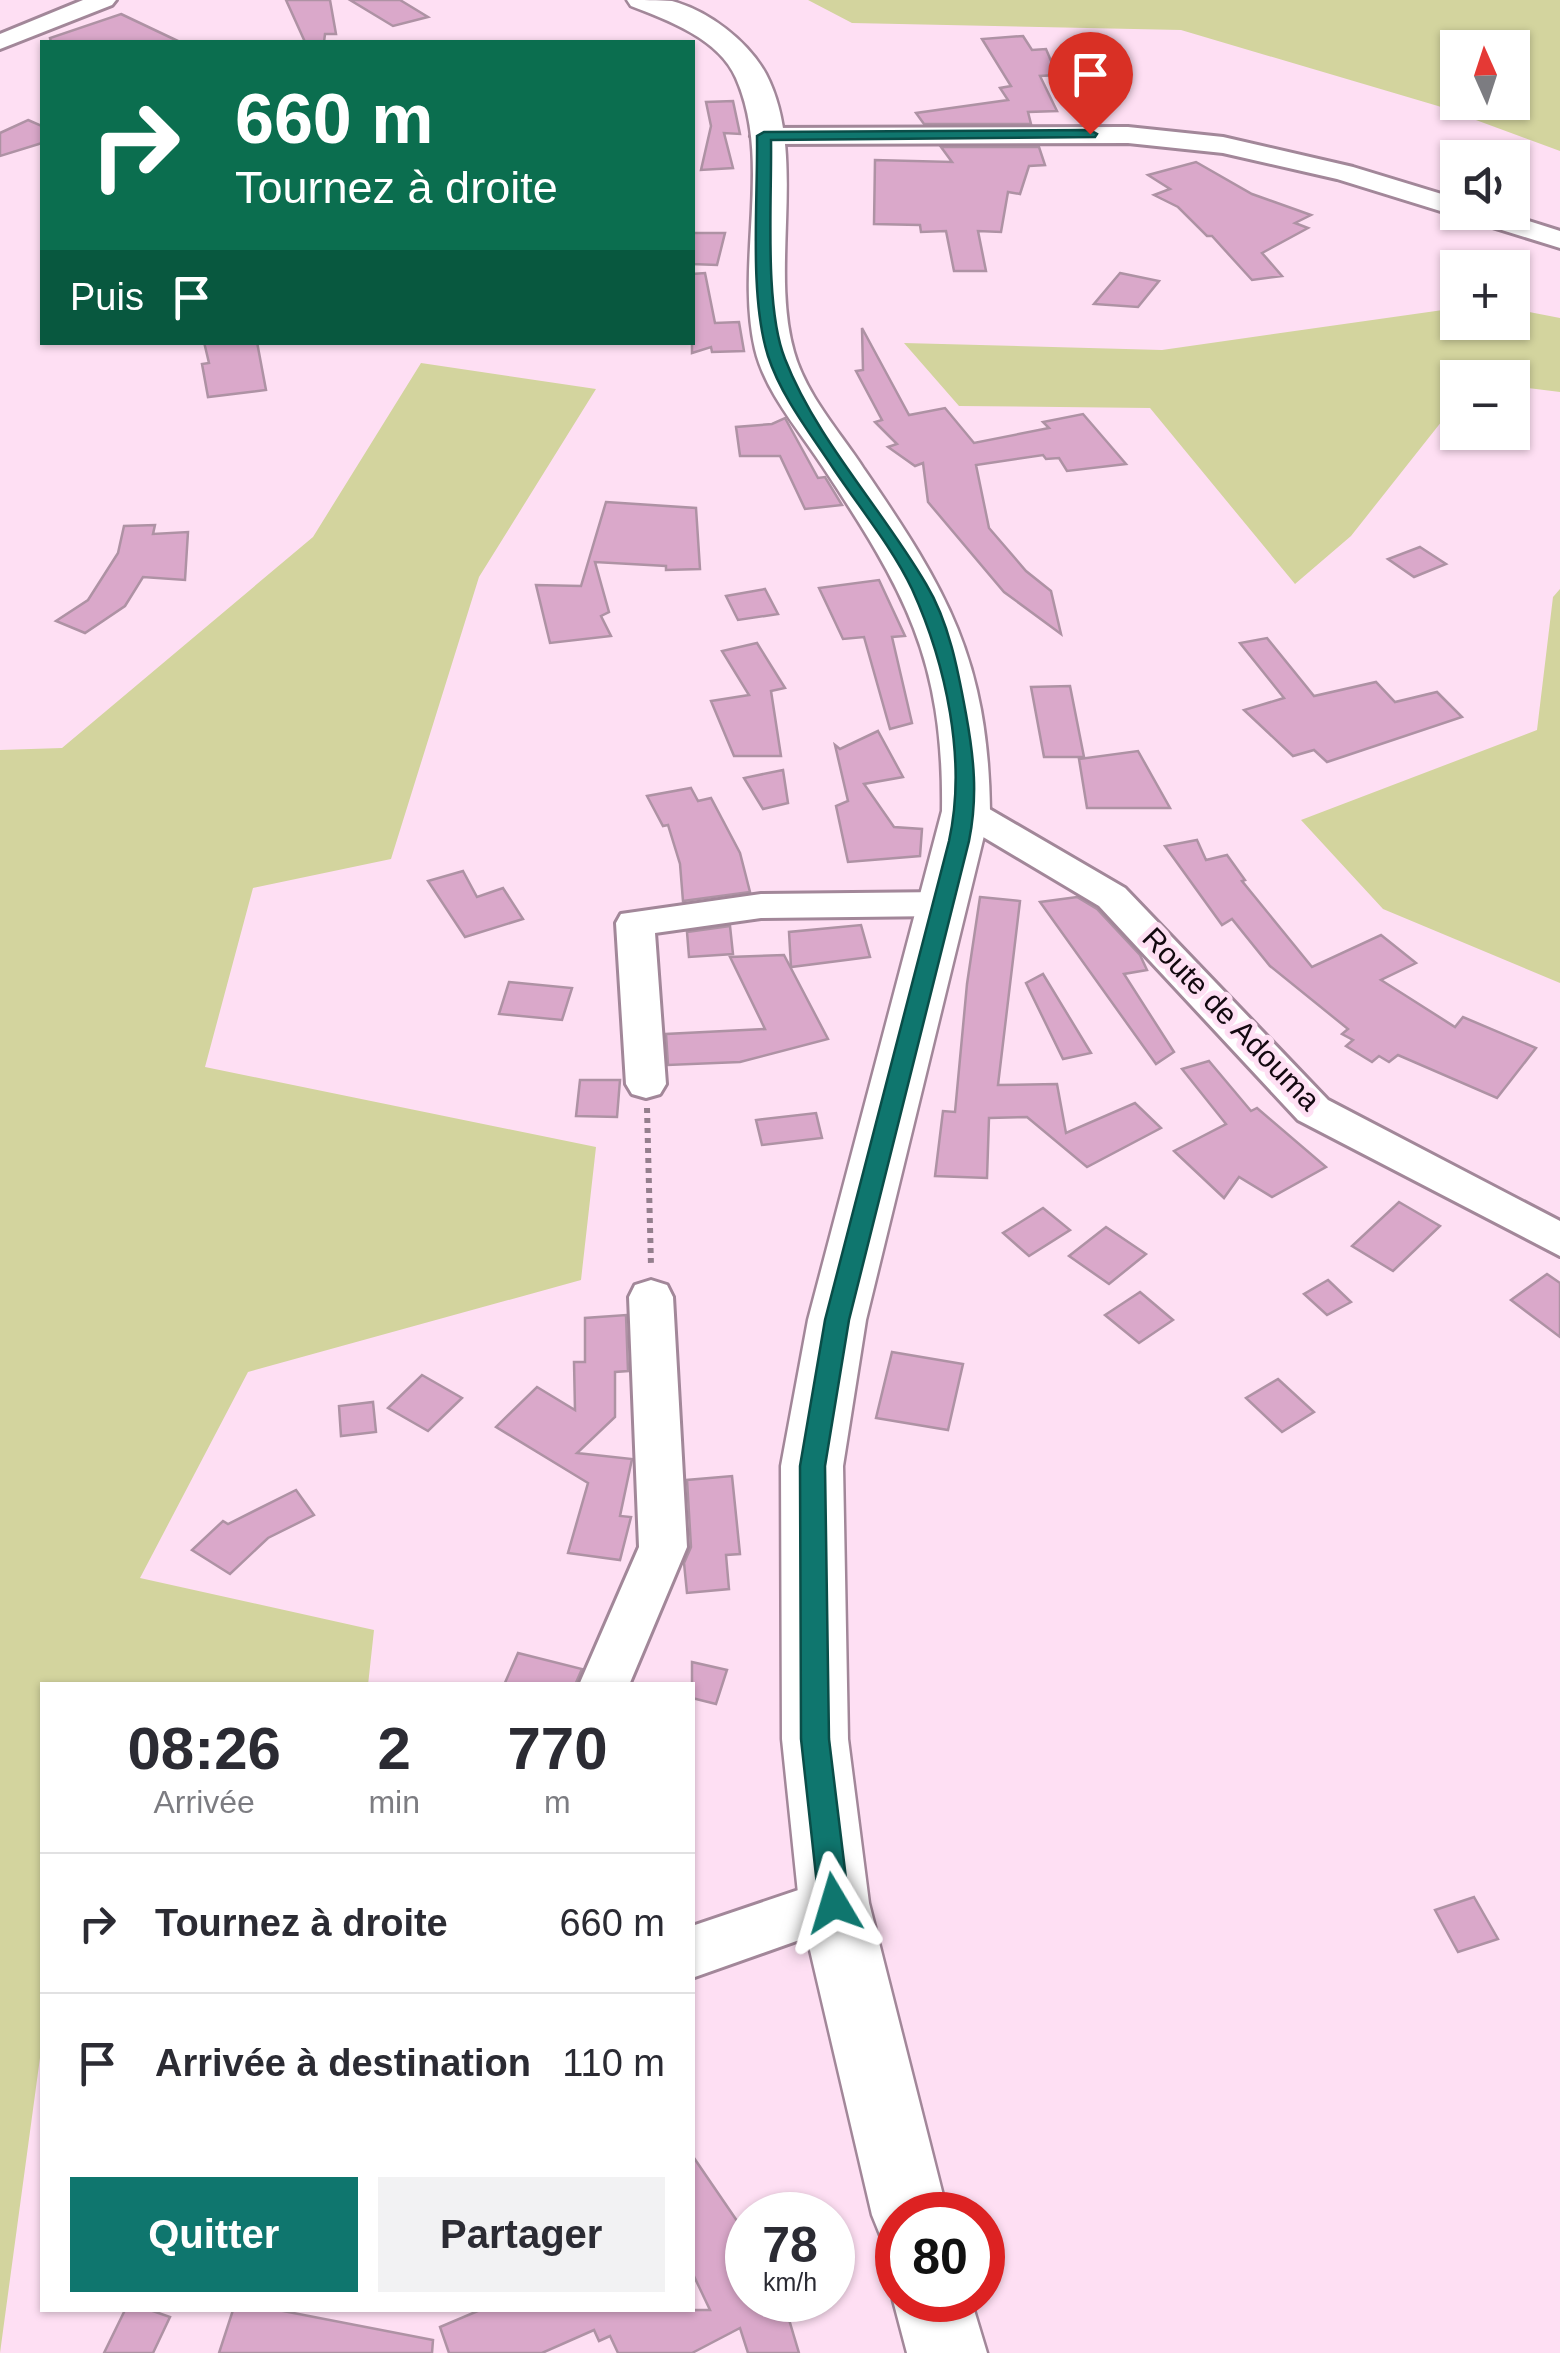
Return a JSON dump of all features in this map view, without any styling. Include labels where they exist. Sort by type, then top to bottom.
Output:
[{"type":"highway","points":[[642,0],[700,26],[736,53],[758,93],[764,136],[767,318],[776,358],[801,406],[902,556],[936,625],[963,736],[966,811],[837,1320],[812,1466],[815,1739],[834,1903],[904,2192]]},
{"type":"highway","points":[[938,2322],[946,2353]]},
{"type":"street","points":[[0,42],[104,0]]},
{"type":"street","points":[[764,136],[1128,134],[1237,148],[1344,173],[1440,202]]},
{"type":"street","points":[[1528,230],[1560,240]]},
{"type":"street","name":"Route de Adouma","points":[[966,811],[1112,897],[1314,1110],[1560,1240]]},
{"type":"street","points":[[646,1084],[635,923],[761,906],[944,904]]},
{"type":"street","points":[[605,1682],[663,1547],[652,1297]]},
{"type":"street","points":[[695,1951],[834,1903]]},
{"type":"path","points":[[646,1084],[652,1297]]},
{"type":"green space","points":[[808,0],[1560,0],[1560,151],[1476,120],[1530,120],[1530,30],[1440,30],[1440,107],[1181,30],[852,23]]},
{"type":"green space","points":[[1440,310],[1440,340],[1530,340],[1530,312],[1560,318],[1560,392],[1530,388],[1530,360],[1440,360],[1440,423],[1351,536],[1295,584],[1150,408],[959,406],[904,343],[1162,350]]},
{"type":"green space","points":[[421,363],[596,389],[479,577],[391,859],[253,888],[205,1067],[596,1147],[581,1280],[248,1372],[140,1578],[374,1630],[368,1682],[40,1682],[40,2058],[0,2353],[0,750],[62,748],[313,537]]},
{"type":"green space","points":[[1560,589],[1560,983],[1383,909],[1301,820],[1537,730],[1553,597]]},
{"type":"building","points":[[286,0],[330,0],[336,34],[325,34],[324,40],[304,40]]},
{"type":"building","points":[[350,0],[400,0],[428,17],[393,26]]},
{"type":"building","points":[[121,14],[176,40],[50,40]]},
{"type":"building","points":[[1023,36],[1032,50],[1046,49],[1057,75],[1040,76],[1057,111],[1028,112],[1031,124],[924,124],[916,113],[1008,100],[1000,88],[1011,86],[982,39]]},
{"type":"building","points":[[733,101],[740,134],[724,133],[733,168],[701,170],[711,126],[706,102]]},
{"type":"building","points":[[28,120],[40,125],[40,144],[0,156],[0,133]]},
{"type":"building","points":[[941,147],[1039,147],[1045,165],[1029,166],[1020,194],[1008,192],[1001,232],[978,231],[986,271],[954,271],[946,231],[921,232],[920,225],[874,224],[875,160],[952,162]]},
{"type":"building","points":[[1196,162],[1252,194],[1311,215],[1295,223],[1308,228],[1262,253],[1282,276],[1252,280],[1212,236],[1207,236],[1178,207],[1154,195],[1170,189],[1148,175]]},
{"type":"building","points":[[695,233],[725,233],[717,265],[695,264]]},
{"type":"building","points":[[705,273],[715,323],[739,322],[744,351],[712,352],[711,347],[692,353],[695,274]]},
{"type":"building","points":[[1120,273],[1159,281],[1138,307],[1094,304]]},
{"type":"building","points":[[862,328],[909,415],[945,408],[974,443],[1049,428],[1043,422],[1083,414],[1126,464],[1067,471],[1059,458],[1046,459],[1043,455],[976,465],[989,528],[1026,571],[1051,591],[1061,634],[1004,592],[928,502],[923,463],[915,466],[888,447],[897,444],[875,422],[882,420],[856,371],[863,370]]},
{"type":"building","points":[[205,345],[258,345],[266,390],[208,397],[202,364],[209,363]]},
{"type":"building","points":[[785,418],[818,478],[825,477],[842,505],[805,509],[780,456],[740,456],[736,427],[772,424]]},
{"type":"building","points":[[606,502],[696,508],[700,569],[666,570],[666,566],[595,562],[609,612],[601,616],[611,636],[550,643],[536,585],[581,586]]},
{"type":"building","points":[[155,525],[153,534],[188,532],[185,580],[143,577],[125,606],[85,633],[56,621],[88,600],[118,553],[124,526]]},
{"type":"building","points":[[1420,547],[1446,564],[1414,577],[1388,559]]},
{"type":"building","points":[[879,580],[905,636],[892,637],[912,723],[890,729],[864,637],[843,639],[819,588]]},
{"type":"building","points":[[765,589],[778,614],[738,620],[726,596]]},
{"type":"building","points":[[1267,638],[1314,696],[1376,682],[1395,702],[1437,692],[1462,717],[1327,762],[1314,750],[1293,756],[1244,710],[1284,698],[1240,643]]},
{"type":"building","points":[[757,643],[785,688],[771,691],[781,756],[734,756],[711,701],[749,695],[722,651]]},
{"type":"building","points":[[1070,686],[1084,757],[1044,757],[1031,687]]},
{"type":"building","points":[[878,731],[903,777],[864,784],[894,827],[922,829],[920,856],[848,862],[836,806],[848,801],[835,745],[840,749]]},
{"type":"building","points":[[1138,751],[1170,808],[1087,808],[1079,759]]},
{"type":"building","points":[[783,770],[788,803],[763,809],[744,778]]},
{"type":"building","points":[[691,788],[698,801],[711,798],[740,853],[750,892],[683,901],[680,864],[668,825],[663,826],[647,796]]},
{"type":"building","points":[[1197,840],[1206,860],[1227,855],[1245,880],[1242,881],[1312,967],[1381,935],[1416,963],[1381,980],[1455,1027],[1463,1017],[1536,1048],[1497,1098],[1398,1055],[1389,1062],[1379,1056],[1372,1062],[1346,1046],[1353,1040],[1342,1034],[1348,1029],[1270,966],[1232,919],[1222,925],[1165,846]]},
{"type":"building","points":[[463,871],[477,897],[503,888],[523,919],[465,937],[428,881]]},
{"type":"building","points":[[980,897],[1020,901],[998,1085],[1057,1084],[1066,1133],[1135,1103],[1161,1128],[1087,1167],[1027,1117],[989,1118],[987,1178],[935,1176],[943,1111],[955,1112]]},
{"type":"building","points":[[1077,897],[1097,909],[1140,955],[1147,970],[1124,974],[1174,1052],[1156,1064],[1040,902]]},
{"type":"building","points":[[861,925],[870,957],[791,967],[789,932]]},
{"type":"building","points":[[730,926],[733,954],[689,957],[687,932]]},
{"type":"building","points":[[784,955],[828,1039],[740,1062],[668,1065],[666,1034],[765,1029],[730,957]]},
{"type":"building","points":[[1043,974],[1091,1053],[1063,1059],[1026,983]]},
{"type":"building","points":[[509,982],[572,988],[562,1020],[499,1014]]},
{"type":"building","points":[[1209,1061],[1251,1111],[1257,1108],[1326,1167],[1272,1197],[1239,1177],[1224,1198],[1174,1151],[1226,1124],[1182,1069]]},
{"type":"building","points":[[580,1080],[620,1080],[617,1117],[576,1116]]},
{"type":"building","points":[[816,1113],[822,1138],[762,1145],[756,1120]]},
{"type":"building","points":[[1399,1202],[1440,1226],[1393,1271],[1352,1246]]},
{"type":"building","points":[[1043,1208],[1070,1230],[1029,1256],[1003,1233]]},
{"type":"building","points":[[1106,1227],[1146,1254],[1109,1284],[1069,1256]]},
{"type":"building","points":[[1547,1274],[1560,1283],[1560,1337],[1511,1300]]},
{"type":"building","points":[[1328,1280],[1351,1302],[1327,1315],[1304,1294]]},
{"type":"building","points":[[1140,1292],[1173,1320],[1139,1343],[1105,1315]]},
{"type":"building","points":[[626,1315],[628,1371],[615,1372],[615,1417],[577,1453],[632,1459],[620,1516],[631,1517],[620,1560],[568,1553],[588,1483],[496,1427],[537,1387],[575,1410],[574,1362],[585,1362],[585,1318]]},
{"type":"building","points":[[892,1352],[963,1364],[948,1430],[876,1418]]},
{"type":"building","points":[[422,1375],[462,1398],[428,1431],[388,1408]]},
{"type":"building","points":[[1278,1379],[1314,1412],[1282,1432],[1246,1398]]},
{"type":"building","points":[[373,1402],[376,1432],[341,1436],[339,1406]]},
{"type":"building","points":[[732,1476],[740,1554],[726,1555],[729,1589],[687,1593],[684,1563],[691,1547],[687,1480]]},
{"type":"building","points":[[296,1490],[314,1515],[268,1538],[230,1574],[192,1550],[223,1521],[228,1524]]},
{"type":"building","points":[[518,1653],[582,1669],[576,1682],[505,1682]]},
{"type":"building","points":[[692,1662],[727,1670],[716,1704],[695,1699]]},
{"type":"building","points":[[1474,1897],[1498,1939],[1458,1952],[1435,1910]]},
{"type":"building","points":[[695,2159],[725,2203],[725,2322],[790,2322],[799,2353],[748,2353],[740,2328],[692,2353],[618,2353],[610,2336],[599,2341],[594,2330],[542,2353],[449,2353],[440,2327],[475,2312],[710,2310],[695,2278]]},
{"type":"building","points":[[124,2312],[156,2312],[170,2317],[153,2353],[104,2353]]},
{"type":"building","points":[[232,2312],[288,2312],[433,2340],[432,2353],[219,2353]]},
{"type":"route","points":[[834,1903],[815,1739],[812,1466],[837,1320],[966,811],[966,772],[948,662],[920,587],[801,406],[776,358],[767,318],[764,136],[1090,134]]}]
